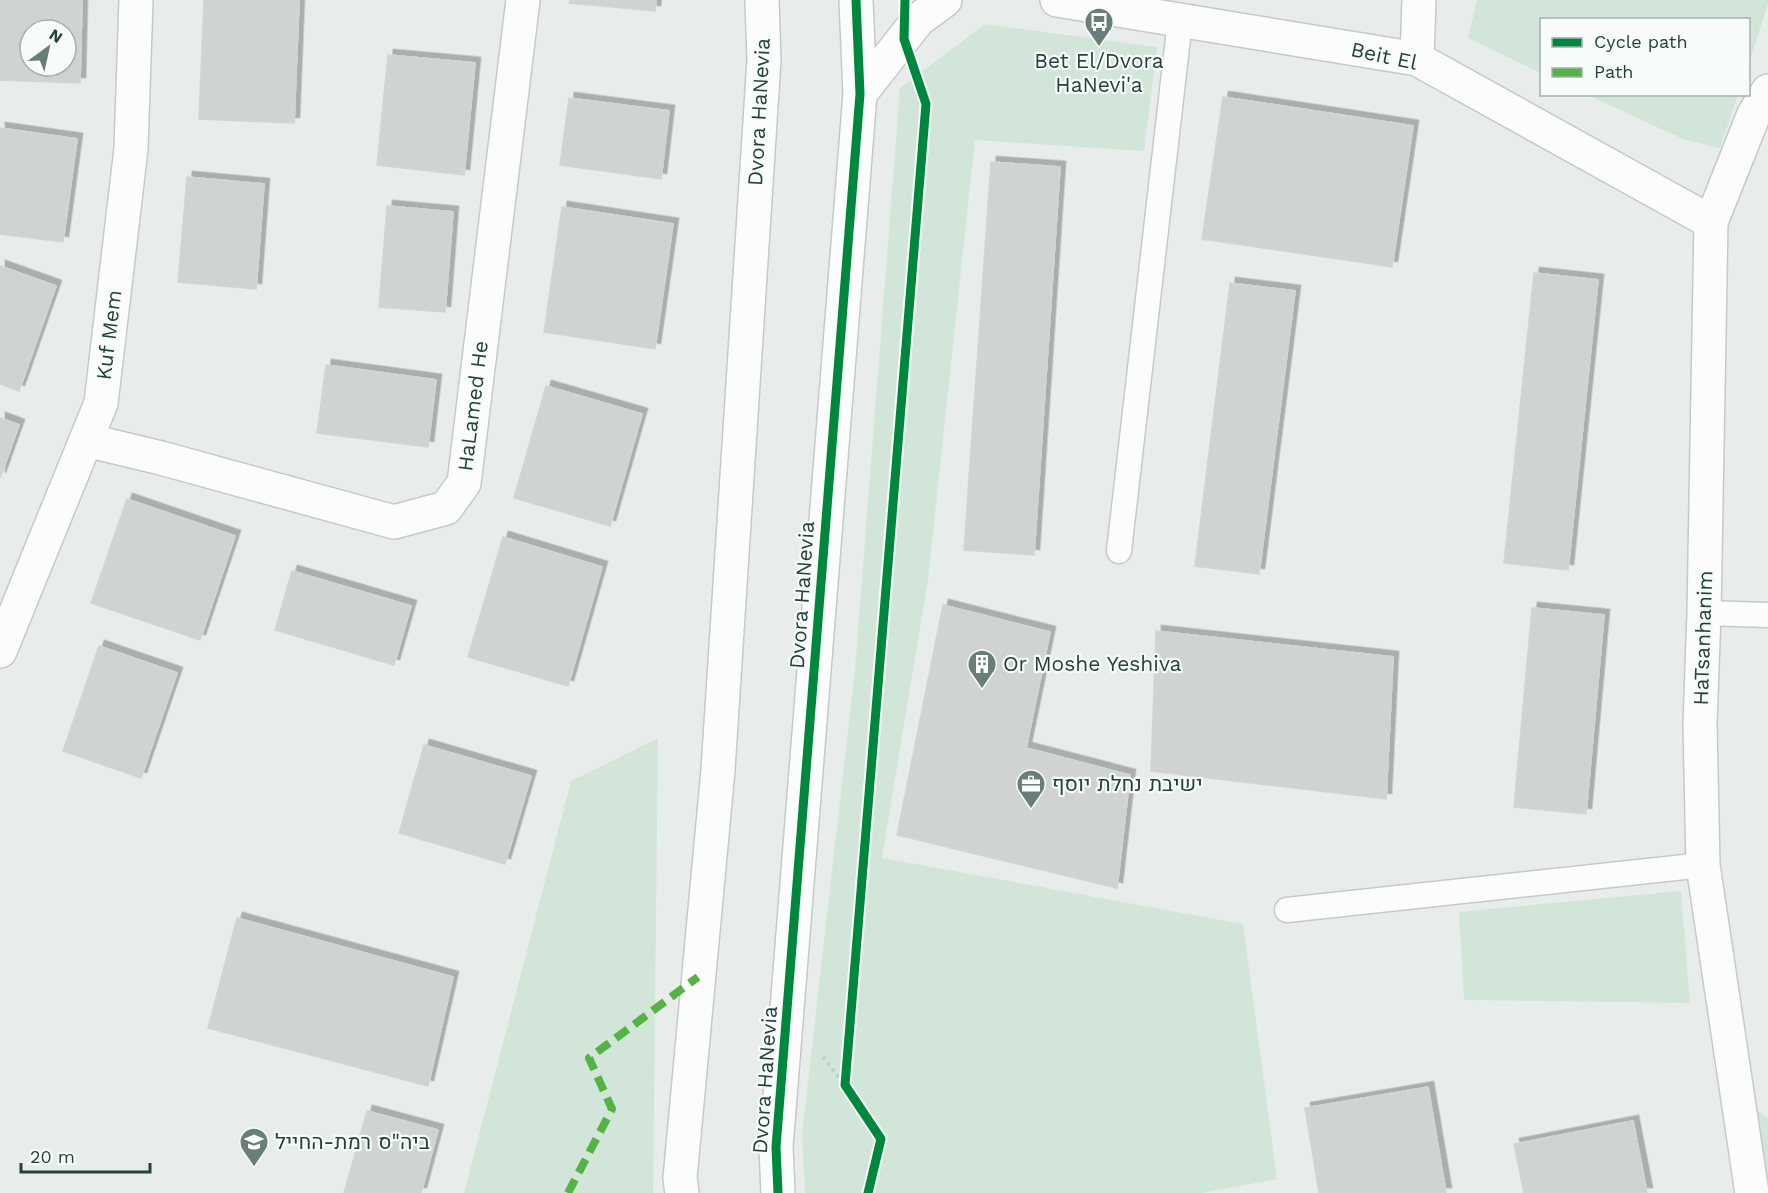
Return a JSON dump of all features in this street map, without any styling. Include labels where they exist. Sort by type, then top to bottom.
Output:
[{"type":"street","name":"Kuf Mem","points":[[0,651],[101,403],[131,149],[136,0]]},
{"type":"street","name":"HaLamed He","points":[[86,441],[161,458],[394,522],[446,508],[464,483],[522,0]]},
{"type":"street","name":"Dvora HaNevia","points":[[682,1193],[680,1178],[718,758],[764,60],[762,0]]},
{"type":"street","name":"Dvora HaNevia","points":[[778,1193],[776,1147],[860,94],[856,0]]},
{"type":"street","points":[[860,94],[918,20],[945,0]]},
{"type":"street","name":"Beit El","points":[[1057,0],[1417,59],[1711,222]]},
{"type":"street","points":[[1417,59],[1419,0]]},
{"type":"street","name":"HaTsanhanim","points":[[1752,1193],[1703,865],[1700,724],[1711,222],[1754,114],[1768,91]]},
{"type":"lane","points":[[1119,551],[1180,21]]},
{"type":"lane","points":[[1704,613],[1768,615]]},
{"type":"lane","points":[[1287,910],[1703,865]]},
{"type":"green space","points":[[1477,0],[1768,0],[1750,59],[1750,18],[1540,18],[1540,73],[1468,38]]},
{"type":"green space","points":[[985,24],[1157,47],[1144,151],[975,140],[928,580],[882,858],[1243,924],[1277,1179],[1202,1193],[805,1193],[802,1134],[855,669],[900,88]]},
{"type":"green space","points":[[1590,96],[1738,96],[1720,148],[1685,140]]},
{"type":"green space","points":[[658,738],[653,1193],[464,1193],[571,781]]},
{"type":"green space","points":[[1681,891],[1690,1003],[1464,1000],[1459,912]]},
{"type":"green space","points":[[1746,1103],[1768,1118],[1768,1193]]},
{"type":"building","points":[[0,0],[82,0],[80,83],[0,80]]},
{"type":"building","points":[[204,0],[299,0],[294,123],[199,119]]},
{"type":"building","points":[[570,0],[656,0],[655,11],[569,3]]},
{"type":"building","points":[[388,55],[475,63],[464,175],[377,165]]},
{"type":"building","points":[[1223,97],[1413,126],[1392,267],[1202,239]]},
{"type":"building","points":[[569,98],[669,111],[661,179],[560,165]]},
{"type":"building","points":[[0,128],[77,139],[63,242],[0,234]]},
{"type":"building","points":[[991,162],[1060,167],[1034,555],[964,550]]},
{"type":"building","points":[[187,177],[264,184],[256,289],[178,282]]},
{"type":"building","points":[[387,206],[453,212],[445,312],[379,307]]},
{"type":"building","points":[[562,207],[673,224],[655,349],[544,332]]},
{"type":"building","points":[[0,266],[56,286],[19,391],[0,384]]},
{"type":"building","points":[[1534,273],[1598,280],[1568,570],[1504,563]]},
{"type":"building","points":[[1230,283],[1295,291],[1259,574],[1195,566]]},
{"type":"building","points":[[326,365],[436,380],[428,447],[317,433]]},
{"type":"building","points":[[546,386],[642,414],[610,526],[514,498]]},
{"type":"building","points":[[0,418],[19,425],[0,478]]},
{"type":"building","points":[[127,499],[235,536],[200,640],[91,603]]},
{"type":"building","points":[[503,537],[602,567],[568,686],[468,657]]},
{"type":"building","points":[[292,571],[411,606],[394,665],[275,630]]},
{"type":"building","name":"Or Moshe Yeshiva","points":[[943,605],[1050,632],[1026,748],[1130,775],[1117,888],[897,835]]},
{"type":"building","points":[[1532,608],[1604,615],[1586,814],[1514,807]]},
{"type":"building","points":[[1156,631],[1393,657],[1386,799],[1151,771]]},
{"type":"building","points":[[99,646],[177,673],[141,778],[63,751]]},
{"type":"building","points":[[424,745],[531,776],[505,864],[399,833]]},
{"type":"building","points":[[237,918],[453,977],[428,1086],[208,1028]]},
{"type":"building","points":[[1428,1087],[1446,1193],[1319,1193],[1305,1108]]},
{"type":"building","points":[[367,1111],[438,1130],[421,1193],[344,1193]]},
{"type":"building","points":[[1633,1121],[1647,1193],[1524,1193],[1514,1144]]},
{"type":"marked path","points":[[568,1193],[612,1109],[589,1058],[698,977]]},
{"type":"cycle path","points":[[778,1193],[776,1147],[860,94],[856,0]]},
{"type":"cycle path","points":[[868,1193],[881,1139],[845,1085],[926,104],[904,39],[905,0]]},
{"type":"place","name":"Bet El/Dvora HaNevi'a","points":[[1099,48]]},
{"type":"place","name":"Or Moshe Yeshiva","points":[[982,690]]},
{"type":"place","name":"ישיבת נחלת יוסף","points":[[1031,810]]},
{"type":"place","name":"ביה\"ס רמת-החייל","points":[[254,1168]]}]
